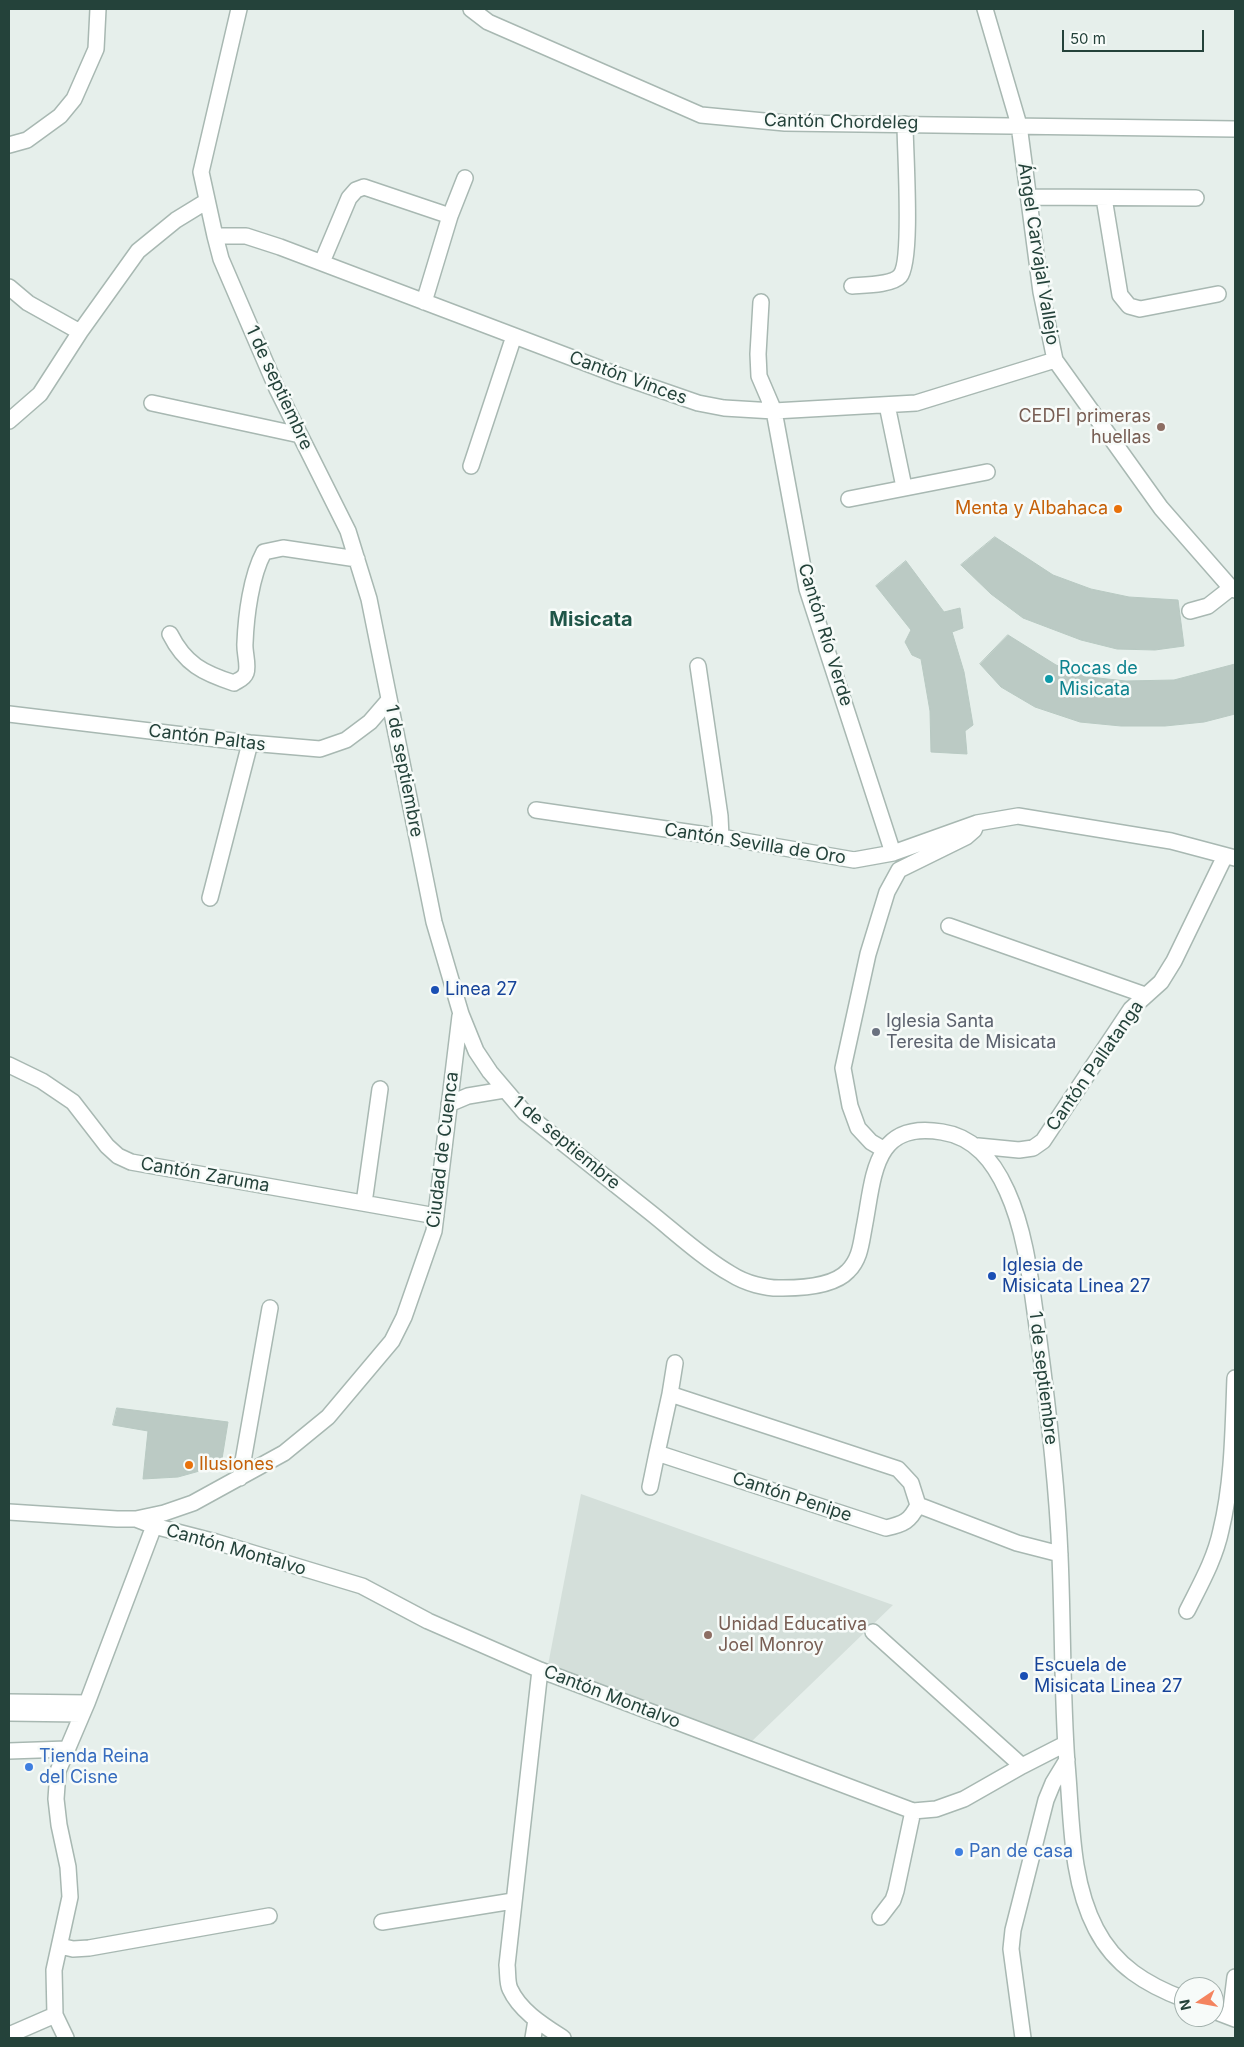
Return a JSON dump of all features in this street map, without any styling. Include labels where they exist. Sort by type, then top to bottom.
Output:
[{"type":"street","points":[[9,145],[27,140],[60,116],[74,99],[96,49],[98,9]]},
{"type":"street","name":"1 de septiembre","points":[[239,9],[201,172],[207,201],[221,259],[277,389],[348,531],[369,599],[434,922],[461,1014],[476,1051],[504,1090],[525,1113],[681,1237],[732,1275],[756,1284],[778,1288],[828,1282],[846,1273],[859,1254],[875,1171],[883,1149]]},
{"type":"street","name":"Cantón Chordeleg","points":[[472,9],[488,22],[701,115],[785,123],[1235,129]]},
{"type":"street","name":"Ángel Carvajal Vallejo","points":[[985,9],[1019,125],[1030,197],[1041,292],[1055,360],[1161,508],[1233,589]]},
{"type":"street","points":[[852,286],[890,282],[899,278],[904,269],[906,249],[905,124]]},
{"type":"street","points":[[424,302],[450,216],[465,178]]},
{"type":"street","points":[[322,262],[349,198],[356,190],[364,187],[450,216]]},
{"type":"street","points":[[1030,197],[1196,198]]},
{"type":"street","points":[[1104,198],[1120,295],[1129,306],[1140,309],[1218,294]]},
{"type":"street","points":[[9,421],[40,394],[80,332],[138,251],[176,220],[207,201]]},
{"type":"street","name":"Cantón Vinces","points":[[215,236],[246,236],[322,262],[514,336],[698,403],[724,408],[774,412],[916,403],[1055,360]]},
{"type":"street","points":[[9,287],[28,303],[80,332]]},
{"type":"street","name":"Cantón Río Verde","points":[[761,302],[758,354],[759,376],[774,412],[808,589],[893,853]]},
{"type":"street","points":[[471,466],[514,336]]},
{"type":"street","points":[[152,402],[300,435]]},
{"type":"street","points":[[887,405],[904,487]]},
{"type":"street","points":[[849,499],[988,472]]},
{"type":"street","points":[[170,634],[180,652],[194,666],[216,677],[234,682],[242,679],[246,673],[245,643],[248,616],[257,566],[264,552],[283,548],[356,558]]},
{"type":"street","points":[[1190,611],[1208,606],[1233,589]]},
{"type":"street","points":[[698,666],[720,816],[721,837]]},
{"type":"street","name":"Cantón Paltas","points":[[9,714],[250,743],[320,749],[346,740],[370,722],[389,700]]},
{"type":"street","points":[[210,898],[250,743]]},
{"type":"street","name":"Cantón Sevilla de Oro","points":[[536,810],[721,837],[854,860],[893,853],[977,823],[1018,816],[1172,841],[1230,857]]},
{"type":"street","points":[[977,823],[974,830],[966,837],[899,870],[891,882],[868,954],[843,1068],[850,1106],[858,1128],[871,1142],[883,1149],[898,1136],[920,1130],[944,1132],[978,1146]]},
{"type":"street","name":"Cantón Pallatanga","points":[[978,1146],[1019,1150],[1033,1148],[1043,1141],[1131,1009],[1161,982],[1230,857]]},
{"type":"street","points":[[949,926],[1145,995]]},
{"type":"street","name":"Ciudad de Cuenca","points":[[9,1512],[136,1519],[164,1513],[193,1503],[284,1453],[328,1416],[392,1341],[404,1317],[434,1231],[461,1014]]},
{"type":"street","name":"Cantón Zaruma","points":[[9,1065],[42,1081],[74,1102],[107,1146],[118,1156],[131,1162],[436,1216]]},
{"type":"street","points":[[364,1203],[380,1089]]},
{"type":"street","points":[[449,1104],[468,1096],[504,1090]]},
{"type":"street","name":"1 de septiembre","points":[[978,1146],[1007,1190],[1022,1236],[1051,1426],[1060,1554],[1065,1744],[1076,1868],[1094,1927],[1105,1946],[1133,1974],[1163,1992],[1174,1996]]},
{"type":"street","points":[[240,1478],[270,1308]]},
{"type":"street","points":[[650,1487],[675,1364]]},
{"type":"street","points":[[1187,1612],[1211,1563],[1221,1532],[1229,1483],[1234,1433],[1235,1378]]},
{"type":"street","points":[[670,1394],[898,1469],[911,1483],[918,1505],[1017,1542],[1060,1554]]},
{"type":"street","name":"Cantón Penipe","points":[[657,1453],[886,1528],[900,1525],[912,1517],[918,1505]]},
{"type":"street","name":"Cantón Montalvo","points":[[136,1519],[154,1526],[216,1542],[362,1586],[428,1621],[540,1670],[913,1811],[936,1809],[964,1799],[1065,1744]]},
{"type":"street","name":"Cantón Montalvo","points":[[66,2038],[56,2015],[54,1970],[70,1897],[68,1867],[59,1825],[56,1799],[58,1771],[154,1526]]},
{"type":"street","points":[[873,1632],[1022,1766]]},
{"type":"street","points":[[540,1670],[507,1966],[509,1988],[521,2006],[536,2020],[563,2038]]},
{"type":"street","points":[[9,1702],[84,1708]]},
{"type":"street","points":[[9,1713],[84,1708]]},
{"type":"street","points":[[9,1751],[67,1749]]},
{"type":"street","points":[[1023,2038],[1011,1949],[1013,1930],[1046,1800],[1053,1783],[1067,1760]]},
{"type":"street","points":[[880,1917],[893,1900],[896,1891],[913,1811]]},
{"type":"street","points":[[382,1922],[513,1901]]},
{"type":"street","points":[[60,1946],[73,1949],[89,1948],[269,1916]]},
{"type":"street","points":[[1232,2018],[1235,1977]]},
{"type":"street","points":[[9,2035],[56,2015]]},
{"type":"street","points":[[533,2038],[536,2020]]},
{"type":"shaded area","name":"Unidad Educativa Joel Monroy","points":[[581,1494],[893,1605],[750,1743],[548,1665]]},
{"type":"building","name":"Rocas de Misicata","points":[[995,537],[1053,575],[1091,589],[1129,597],[1178,600],[1184,646],[1155,650],[1117,649],[1081,640],[1023,618],[991,594],[961,565]]},
{"type":"building","points":[[906,561],[944,612],[960,608],[963,628],[952,632],[964,672],[973,725],[965,731],[967,754],[931,752],[930,711],[921,659],[912,655],[905,642],[911,630],[876,586]]},
{"type":"building","name":"Rocas de Misicata","points":[[1008,635],[1056,665],[1089,677],[1126,681],[1174,680],[1235,664],[1235,714],[1204,722],[1165,726],[1121,726],[1080,722],[1035,707],[1001,687],[980,664]]},
{"type":"building","points":[[117,1408],[228,1422],[221,1465],[178,1477],[143,1479],[148,1431],[113,1425]]},
{"type":"place","name":"CEDFI primeras huellas","points":[[1161,427]]},
{"type":"place","name":"Menta y Albahaca","points":[[1118,509]]},
{"type":"place","name":"Rocas de Misicata","points":[[1049,679]]},
{"type":"place","name":"Linea 27","points":[[435,990]]},
{"type":"place","name":"Iglesia Santa Teresita de Misicata","points":[[876,1032]]},
{"type":"place","name":"Iglesia de Misicata Linea 27","points":[[992,1276]]},
{"type":"place","name":"Ilusiones","points":[[189,1465]]},
{"type":"place","name":"Unidad Educativa Joel Monroy","points":[[708,1635]]},
{"type":"place","name":"Escuela de Misicata Linea 27","points":[[1024,1676]]},
{"type":"place","name":"Tienda Reina del Cisne","points":[[29,1767]]},
{"type":"place","name":"Pan de casa","points":[[959,1852]]},
{"type":"district","name":"Misicata","points":[[591,620]]}]
